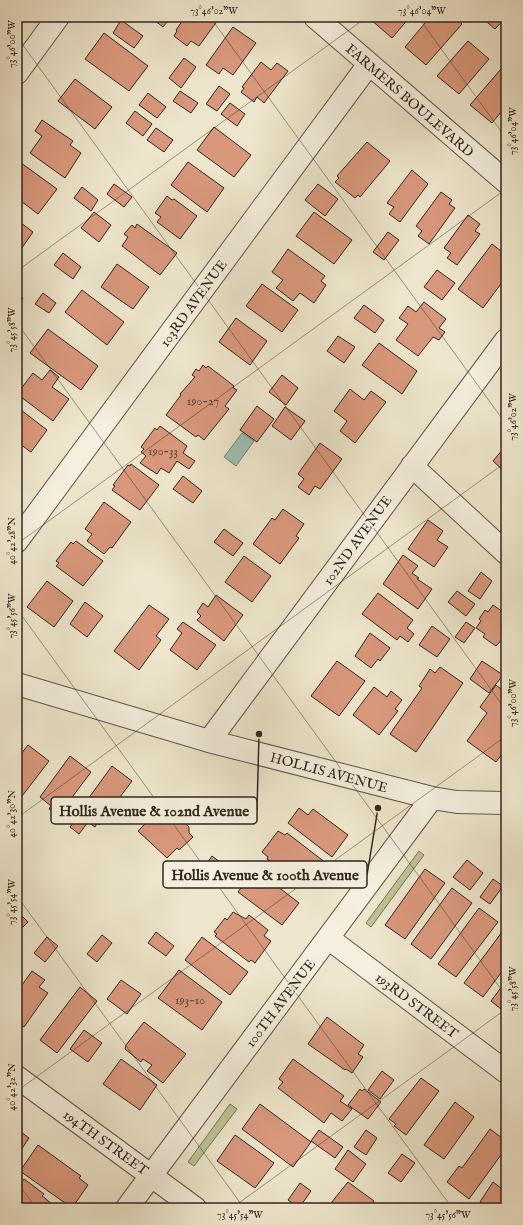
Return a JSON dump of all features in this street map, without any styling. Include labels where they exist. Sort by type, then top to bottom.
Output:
[{"type":"street","points":[[20,62],[58,17]]},
{"type":"street","name":"FARMERS BOULEVARD","points":[[315,17],[506,182]]},
{"type":"street","name":"103RD AVENUE","points":[[17,541],[369,64]]},
{"type":"street","name":"102ND AVENUE","points":[[209,741],[506,340]]},
{"type":"street","points":[[412,466],[506,553]]},
{"type":"street","name":"HOLLIS AVENUE","points":[[17,684],[209,741],[432,798],[457,802],[506,803]]},
{"type":"street","name":"100TH AVENUE","points":[[128,1208],[432,798]]},
{"type":"street","name":"193RD STREET","points":[[328,938],[506,1072]]},
{"type":"street","name":"194TH STREET","points":[[17,1076],[195,1208]]},
{"type":"shaded area","points":[[242,433],[254,441],[236,466],[224,457]]},
{"type":"shaded area","points":[[419,851],[424,855],[371,927],[366,923]]},
{"type":"shaded area","points":[[230,1104],[237,1109],[194,1166],[188,1162]]},
{"type":"building","points":[[150,17],[171,17],[163,27]]},
{"type":"building","points":[[185,17],[220,17],[199,46],[191,41],[187,46],[174,36],[177,31],[176,30]]},
{"type":"building","points":[[372,17],[410,17],[392,38],[370,19]]},
{"type":"building","points":[[430,17],[454,17],[462,24],[426,65],[405,47]]},
{"type":"building","points":[[481,17],[506,17],[495,29]]},
{"type":"building","points":[[121,20],[143,36],[134,48],[113,33]]},
{"type":"building","points":[[233,27],[256,43],[233,75],[223,68],[219,74],[206,65]]},
{"type":"building","points":[[104,33],[148,66],[129,91],[85,59]]},
{"type":"building","points":[[468,41],[489,59],[459,94],[437,76]]},
{"type":"building","points":[[184,58],[196,67],[181,88],[169,78]]},
{"type":"building","points":[[261,62],[271,70],[277,63],[288,71],[264,103],[257,97],[254,102],[241,92],[244,88],[242,87]]},
{"type":"building","points":[[501,69],[506,73],[506,106],[492,123],[470,105]]},
{"type":"building","points":[[75,79],[112,107],[95,129],[58,101]]},
{"type":"building","points":[[219,86],[230,94],[217,111],[206,104]]},
{"type":"building","points":[[180,91],[198,103],[191,113],[173,101]]},
{"type":"building","points":[[148,93],[166,107],[157,118],[139,105]]},
{"type":"building","points":[[230,103],[245,114],[237,126],[221,114]]},
{"type":"building","points":[[135,111],[152,124],[143,136],[126,123]]},
{"type":"building","points":[[42,120],[73,141],[70,145],[81,153],[65,178],[30,153],[42,136],[35,131]]},
{"type":"building","points":[[214,127],[251,155],[234,177],[197,150]]},
{"type":"building","points":[[156,128],[173,140],[164,152],[147,140]]},
{"type":"building","points":[[367,142],[390,161],[360,197],[358,195],[355,198],[335,182],[339,178],[337,176]]},
{"type":"building","points":[[17,160],[57,189],[38,214],[17,198]]},
{"type":"building","points":[[188,162],[224,188],[207,212],[171,185]]},
{"type":"building","points":[[412,170],[428,184],[400,222],[389,214],[394,207],[387,203]]},
{"type":"building","points":[[114,184],[132,197],[124,207],[107,194]]},
{"type":"building","points":[[318,184],[338,199],[325,216],[305,200]]},
{"type":"building","points":[[82,187],[98,200],[91,211],[74,198]]},
{"type":"building","points":[[441,192],[452,200],[449,204],[455,208],[429,244],[418,236],[422,231],[416,226]]},
{"type":"building","points":[[167,196],[172,200],[174,199],[197,216],[180,239],[157,222],[161,217],[155,213]]},
{"type":"building","points":[[94,212],[111,225],[99,242],[81,228]]},
{"type":"building","points":[[314,212],[352,240],[334,264],[296,236]]},
{"type":"building","points":[[468,215],[480,224],[475,231],[480,234],[457,265],[447,258],[451,253],[444,248]]},
{"type":"building","points":[[17,220],[33,232],[17,255]]},
{"type":"building","points":[[137,224],[177,253],[160,275],[122,246],[128,237],[124,234],[132,225],[135,228]]},
{"type":"building","points":[[388,232],[399,240],[384,260],[373,252]]},
{"type":"building","points":[[492,244],[506,255],[506,277],[483,308],[458,289]]},
{"type":"building","points":[[288,249],[325,276],[321,281],[326,285],[314,303],[300,293],[293,301],[276,288],[283,280],[272,272]]},
{"type":"building","points":[[63,253],[81,267],[73,279],[54,265]]},
{"type":"building","points":[[117,264],[149,287],[133,309],[101,287]]},
{"type":"building","points":[[437,270],[455,283],[442,300],[424,287]]},
{"type":"building","points":[[262,284],[298,310],[282,332],[246,306]]},
{"type":"building","points":[[82,290],[124,322],[107,345],[65,312]]},
{"type":"building","points":[[43,293],[56,303],[49,313],[35,304]]},
{"type":"building","points":[[17,294],[23,298],[17,306]]},
{"type":"building","points":[[424,302],[446,319],[439,328],[445,332],[439,340],[433,337],[418,356],[396,340],[408,324],[399,318],[408,306],[416,312]]},
{"type":"building","points":[[364,305],[384,320],[375,333],[354,318]]},
{"type":"building","points":[[236,318],[267,341],[250,365],[219,342]]},
{"type":"building","points":[[48,329],[98,366],[81,390],[30,353]]},
{"type":"building","points":[[338,336],[355,347],[344,363],[327,351]]},
{"type":"building","points":[[379,343],[417,371],[402,394],[362,365]]},
{"type":"building","points":[[203,365],[206,368],[208,366],[237,390],[225,406],[229,409],[204,440],[198,435],[196,437],[166,415],[181,395],[180,394],[195,377],[192,375],[196,369],[199,371]]},
{"type":"building","points":[[50,370],[59,377],[52,387],[69,399],[53,421],[17,394],[33,373],[42,380]]},
{"type":"building","points":[[282,375],[298,388],[286,405],[269,392]]},
{"type":"building","points":[[350,389],[364,400],[371,391],[386,402],[355,443],[340,431],[347,421],[334,411]]},
{"type":"building","points":[[257,406],[274,419],[257,442],[240,430]]},
{"type":"building","points":[[17,407],[47,430],[31,452],[17,442]]},
{"type":"building","points":[[285,407],[305,421],[291,440],[272,426]]},
{"type":"building","points":[[160,426],[187,446],[183,453],[195,461],[189,469],[177,461],[169,473],[161,468],[157,474],[140,463],[146,456],[141,452],[144,449],[141,447],[155,428],[157,430]]},
{"type":"building","points":[[506,440],[506,473],[493,461],[504,448],[501,445]]},
{"type":"building","points":[[320,443],[342,459],[320,489],[315,486],[309,495],[298,487],[304,479],[298,474]]},
{"type":"building","points":[[17,460],[22,463],[17,470]]},
{"type":"building","points":[[131,464],[159,485],[140,510],[112,490],[115,486],[113,485],[128,465],[130,466]]},
{"type":"building","points":[[183,476],[202,491],[193,503],[173,489]]},
{"type":"building","points":[[104,502],[131,522],[112,548],[110,547],[104,554],[87,541],[92,534],[85,529]]},
{"type":"building","points":[[283,509],[304,524],[296,536],[299,538],[280,564],[253,544],[272,518],[275,520]]},
{"type":"building","points":[[428,520],[443,531],[437,540],[448,547],[434,567],[408,549]]},
{"type":"building","points":[[224,529],[243,543],[233,556],[214,542]]},
{"type":"building","points":[[76,541],[103,561],[83,586],[56,566],[59,563],[56,561],[71,542],[73,544]]},
{"type":"building","points":[[403,555],[418,566],[412,573],[419,578],[417,579],[432,589],[418,609],[383,584]]},
{"type":"building","points":[[244,556],[271,576],[252,602],[225,582]]},
{"type":"building","points":[[481,572],[492,581],[480,599],[468,591]]},
{"type":"building","points":[[47,581],[73,601],[54,627],[27,607]]},
{"type":"building","points":[[457,591],[475,604],[466,616],[448,602]]},
{"type":"building","points":[[378,593],[413,620],[407,628],[414,634],[408,642],[400,636],[397,640],[362,614]]},
{"type":"building","points":[[216,595],[243,615],[224,641],[197,620],[201,616],[197,612],[203,603],[208,607]]},
{"type":"building","points":[[85,602],[103,616],[87,637],[70,624]]},
{"type":"building","points":[[149,605],[169,619],[156,636],[161,640],[139,670],[114,651]]},
{"type":"building","points":[[493,605],[506,614],[506,635],[496,646],[483,637],[485,634],[476,628],[481,621],[479,619],[485,610],[488,612]]},
{"type":"building","points":[[183,622],[216,645],[197,670],[170,650],[182,633],[177,629]]},
{"type":"building","points":[[466,622],[475,628],[464,643],[455,637]]},
{"type":"building","points":[[432,626],[450,639],[437,657],[419,645]]},
{"type":"building","points":[[370,633],[390,648],[380,661],[378,659],[371,668],[355,656]]},
{"type":"building","points":[[337,661],[365,681],[339,716],[311,696]]},
{"type":"building","points":[[482,661],[503,675],[489,693],[470,679]]},
{"type":"building","points":[[440,667],[463,683],[416,752],[390,734],[422,688],[419,686],[430,669],[435,673]]},
{"type":"building","points":[[496,685],[506,693],[506,749],[496,762],[467,741],[487,713],[480,707]]},
{"type":"building","points":[[374,687],[387,697],[391,691],[402,700],[395,709],[398,711],[379,735],[353,715]]},
{"type":"building","points":[[28,745],[49,761],[19,800],[17,799],[17,759]]},
{"type":"building","points":[[70,756],[91,772],[58,816],[49,809],[51,806],[40,797]]},
{"type":"building","points":[[112,766],[132,781],[99,825],[97,823],[95,827],[88,822],[79,834],[70,827],[82,811],[80,810]]},
{"type":"building","points":[[155,798],[179,822],[184,822],[189,827],[189,833],[193,837],[179,850],[177,848],[167,858],[138,831],[151,818],[143,809]]},
{"type":"building","points":[[299,808],[308,815],[313,809],[348,835],[332,857],[288,823]]},
{"type":"building","points":[[278,831],[285,835],[287,833],[326,863],[309,885],[302,885],[267,859],[268,857],[262,852]]},
{"type":"building","points":[[212,856],[229,869],[217,886],[200,873]]},
{"type":"building","points":[[467,860],[483,873],[470,890],[453,877]]},
{"type":"building","points":[[255,869],[299,903],[282,925],[238,892]]},
{"type":"building","points":[[425,869],[445,883],[405,939],[385,925]]},
{"type":"building","points":[[493,879],[503,886],[490,904],[480,897]]},
{"type":"building","points":[[452,888],[472,903],[431,959],[411,944]]},
{"type":"building","points":[[479,908],[498,922],[456,977],[438,964]]},
{"type":"building","points":[[17,911],[28,922],[17,933]]},
{"type":"building","points":[[233,912],[246,919],[249,915],[268,930],[264,936],[271,941],[255,963],[251,960],[249,962],[215,936],[217,934],[214,932],[225,918],[227,920]]},
{"type":"building","points":[[505,928],[506,966],[483,997],[464,983]]},
{"type":"building","points":[[156,932],[174,946],[166,956],[148,943]]},
{"type":"building","points":[[102,935],[112,943],[97,962],[87,954]]},
{"type":"building","points":[[47,937],[58,946],[45,962],[34,953]]},
{"type":"building","points":[[202,937],[248,972],[230,995],[185,960]]},
{"type":"building","points":[[179,970],[222,1002],[202,1030],[158,998]]},
{"type":"building","points":[[32,971],[45,980],[39,987],[48,993],[24,1027],[17,1022],[17,992]]},
{"type":"building","points":[[121,980],[141,994],[127,1014],[107,999]]},
{"type":"building","points":[[506,981],[506,1013],[491,1001]]},
{"type":"building","points":[[80,987],[97,1001],[57,1053],[40,1040]]},
{"type":"building","points":[[327,1017],[364,1045],[358,1054],[363,1057],[352,1073],[346,1069],[345,1070],[308,1044]]},
{"type":"building","points":[[144,1022],[186,1054],[163,1083],[147,1071],[152,1065],[143,1059],[141,1062],[125,1049],[126,1045]]},
{"type":"building","points":[[84,1030],[102,1043],[88,1062],[70,1049]]},
{"type":"building","points":[[121,1059],[157,1085],[140,1110],[103,1084]]},
{"type":"building","points":[[293,1059],[344,1096],[340,1101],[352,1109],[342,1121],[331,1113],[324,1123],[278,1088],[283,1082],[279,1079]]},
{"type":"building","points":[[382,1071],[394,1080],[380,1099],[368,1090]]},
{"type":"building","points":[[421,1078],[439,1091],[406,1135],[394,1126],[396,1124],[389,1119]]},
{"type":"building","points":[[360,1089],[362,1091],[364,1089],[381,1102],[368,1119],[348,1105]]},
{"type":"building","points":[[455,1102],[474,1117],[444,1159],[424,1145]]},
{"type":"building","points":[[260,1104],[311,1142],[293,1167],[242,1129]]},
{"type":"building","points":[[17,1129],[29,1138],[17,1156]]},
{"type":"building","points":[[490,1129],[506,1141],[506,1148],[469,1199],[447,1182],[459,1166],[462,1168]]},
{"type":"building","points":[[319,1130],[343,1147],[335,1158],[311,1141]]},
{"type":"building","points":[[366,1130],[377,1138],[366,1155],[354,1147]]},
{"type":"building","points":[[235,1135],[274,1163],[255,1188],[217,1161]]},
{"type":"building","points":[[38,1145],[81,1176],[79,1178],[88,1185],[72,1208],[20,1171]]},
{"type":"building","points":[[348,1150],[366,1164],[353,1182],[335,1169]]},
{"type":"building","points":[[402,1154],[415,1163],[401,1182],[388,1173]]},
{"type":"building","points":[[24,1179],[44,1194],[42,1196],[57,1208],[17,1208],[17,1188]]},
{"type":"building","points":[[348,1182],[374,1201],[369,1208],[327,1208]]},
{"type":"building","points":[[493,1182],[506,1192],[506,1203],[503,1208],[489,1208],[480,1202]]},
{"type":"building","points":[[300,1183],[311,1191],[299,1208],[288,1200]]},
{"type":"place","name":"Hollis Avenue & 102nd Avenue","points":[[259,734]]},
{"type":"place","name":"Hollis Avenue & 100th Avenue","points":[[378,808]]}]
